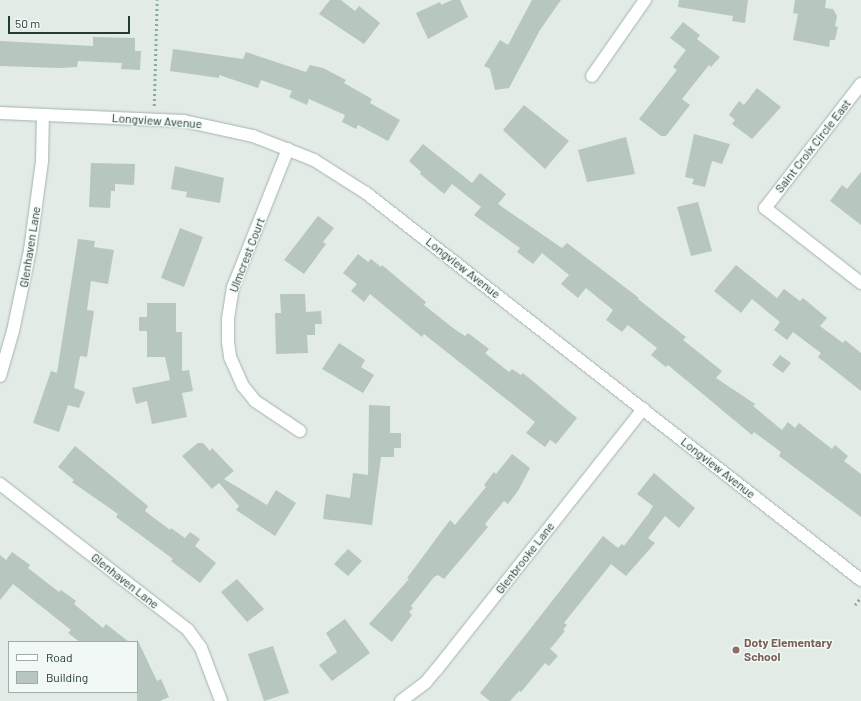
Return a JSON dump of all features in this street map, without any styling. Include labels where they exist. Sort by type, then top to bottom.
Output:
[{"type":"street","points":[[592,76],[645,0]]},
{"type":"street","name":"Saint Croix Circle East","points":[[861,84],[765,208],[861,283]]},
{"type":"street","name":"Longview Avenue","points":[[0,113],[154,118],[218,126],[253,136],[288,149],[320,164],[366,193],[861,580]]},
{"type":"street","name":"Glenhaven Lane","points":[[0,376],[13,332],[30,250],[42,161],[43,115]]},
{"type":"street","name":"Ulmcrest Court","points":[[288,149],[233,287],[228,320],[228,342],[230,357],[244,386],[256,401],[300,431]]},
{"type":"street","name":"Glenbrooke Lane","points":[[401,701],[426,682],[437,669],[643,409]]},
{"type":"street","name":"Glenhaven Lane","points":[[0,484],[188,630],[202,648],[222,701]]},
{"type":"path","points":[[154,118],[157,0]]},
{"type":"path","points":[[855,605],[861,597]]},
{"type":"building","points":[[330,0],[341,0],[355,11],[359,6],[380,23],[364,44],[319,14]]},
{"type":"building","points":[[452,0],[460,0],[468,17],[428,39],[416,13],[440,2],[441,5]]},
{"type":"building","points":[[532,0],[561,0],[540,30],[509,88],[495,90],[490,69],[484,66],[500,40],[508,45]]},
{"type":"building","points":[[679,0],[748,0],[745,23],[732,21],[733,16],[678,7]]},
{"type":"building","points":[[795,0],[826,0],[825,8],[833,9],[837,16],[835,26],[838,27],[835,40],[830,40],[829,47],[793,40],[798,14],[793,13]]},
{"type":"building","points":[[683,22],[700,35],[697,39],[720,57],[711,67],[709,65],[682,99],[690,105],[666,136],[661,136],[639,119],[677,70],[673,67],[686,50],[670,38]]},
{"type":"building","points":[[93,37],[135,38],[135,51],[141,51],[140,70],[121,69],[122,63],[78,61],[77,67],[60,68],[0,66],[0,41],[93,46]]},
{"type":"building","points":[[173,49],[243,59],[246,52],[306,72],[310,65],[323,68],[346,80],[344,83],[372,99],[370,103],[400,120],[388,141],[358,125],[356,129],[342,122],[345,115],[309,99],[307,105],[289,97],[292,91],[261,80],[258,88],[219,75],[219,78],[170,71]]},
{"type":"building","points":[[757,88],[781,107],[752,139],[732,124],[735,120],[729,115],[739,101],[744,105]]},
{"type":"building","points":[[524,105],[569,141],[545,169],[503,130]]},
{"type":"building","points":[[694,134],[730,144],[722,164],[712,161],[705,187],[692,184],[694,179],[685,177]]},
{"type":"building","points":[[626,137],[635,174],[587,182],[578,150]]},
{"type":"building","points":[[423,144],[472,183],[480,173],[506,194],[498,204],[562,248],[567,243],[639,298],[638,299],[686,337],[683,340],[722,371],[716,378],[755,404],[753,406],[782,430],[788,422],[795,428],[799,423],[832,449],[835,445],[848,456],[844,461],[861,474],[861,517],[779,456],[781,452],[754,432],[752,435],[668,365],[666,367],[651,355],[657,348],[628,325],[622,332],[606,320],[613,310],[586,288],[578,298],[561,284],[569,275],[542,253],[533,264],[517,252],[520,248],[474,215],[481,207],[452,184],[444,194],[420,174],[421,172],[409,161]]},
{"type":"building","points":[[91,163],[135,164],[134,185],[115,184],[115,191],[111,191],[110,208],[89,207]]},
{"type":"building","points":[[175,166],[224,178],[220,203],[186,197],[187,192],[171,189]]},
{"type":"building","points":[[861,172],[861,225],[830,201],[842,185],[847,189]]},
{"type":"building","points":[[698,202],[712,251],[691,256],[677,207]]},
{"type":"building","points":[[318,216],[334,228],[323,242],[326,244],[304,274],[284,260]]},
{"type":"building","points":[[180,228],[203,237],[184,287],[161,278]]},
{"type":"building","points":[[78,239],[95,241],[94,247],[114,250],[108,284],[91,281],[87,310],[94,311],[87,357],[80,356],[74,388],[85,392],[79,408],[68,405],[59,432],[33,423],[51,371],[57,373]]},
{"type":"building","points":[[358,254],[368,262],[371,259],[381,267],[382,265],[426,302],[424,305],[453,328],[465,336],[468,333],[489,349],[485,353],[509,372],[512,369],[521,375],[523,373],[577,418],[556,444],[550,440],[545,447],[526,433],[535,422],[424,334],[422,337],[370,294],[364,302],[351,291],[357,284],[343,273]]},
{"type":"building","points":[[736,265],[777,298],[784,289],[800,301],[803,298],[827,318],[820,326],[843,343],[845,340],[861,353],[861,391],[818,357],[821,353],[793,332],[787,340],[774,330],[780,322],[752,299],[741,313],[714,291]]},
{"type":"building","points":[[280,294],[305,294],[306,312],[321,311],[322,324],[315,324],[315,335],[307,335],[308,353],[276,354],[275,313],[281,313]]},
{"type":"building","points":[[147,303],[176,303],[176,332],[182,332],[182,371],[189,370],[193,391],[182,393],[187,417],[152,424],[147,401],[136,404],[132,388],[170,380],[165,357],[147,357],[147,331],[139,331],[139,317],[147,317]]},
{"type":"building","points":[[339,343],[365,360],[361,367],[374,375],[363,393],[322,369]]},
{"type":"building","points":[[780,355],[791,363],[783,373],[772,365]]},
{"type":"building","points":[[369,405],[390,406],[390,433],[401,433],[401,448],[394,448],[394,457],[381,457],[372,525],[323,519],[326,494],[350,498],[353,473],[368,475]]},
{"type":"building","points":[[198,443],[203,443],[210,451],[212,448],[234,471],[224,479],[267,505],[276,490],[296,503],[275,536],[236,510],[239,506],[219,483],[212,489],[182,456]]},
{"type":"building","points":[[75,446],[148,506],[145,511],[170,530],[171,528],[185,538],[190,532],[200,539],[195,546],[216,563],[200,583],[171,561],[173,559],[116,517],[118,514],[72,482],[74,480],[58,467]]},
{"type":"building","points":[[512,454],[530,468],[518,491],[508,504],[504,501],[485,524],[488,527],[444,579],[438,575],[434,577],[411,606],[413,608],[409,612],[412,615],[392,642],[369,624],[409,579],[407,578],[450,520],[455,525],[486,487],[484,485],[494,472],[496,474]]},
{"type":"building","points":[[654,473],[695,508],[679,528],[665,516],[648,538],[655,543],[626,576],[611,564],[564,623],[567,625],[563,630],[565,631],[550,649],[558,656],[549,666],[545,663],[521,692],[519,691],[510,701],[490,701],[480,693],[603,536],[618,548],[622,544],[624,546],[649,513],[653,506],[637,494]]},
{"type":"building","points":[[348,549],[362,561],[348,576],[334,564]]},
{"type":"building","points":[[12,552],[30,565],[28,568],[59,592],[61,590],[76,601],[74,604],[103,628],[106,624],[128,641],[79,641],[68,633],[71,630],[13,584],[0,600],[0,555],[6,560]]},
{"type":"building","points":[[237,579],[264,609],[247,622],[221,592]]},
{"type":"building","points":[[345,619],[370,653],[332,681],[319,665],[337,652],[326,633]]},
{"type":"building","points":[[138,641],[157,681],[161,679],[169,697],[160,701],[137,701]]},
{"type":"building","points":[[273,646],[289,693],[264,701],[248,654]]},
{"type":"place","name":"Doty Elementary School","points":[[736,650]]}]
